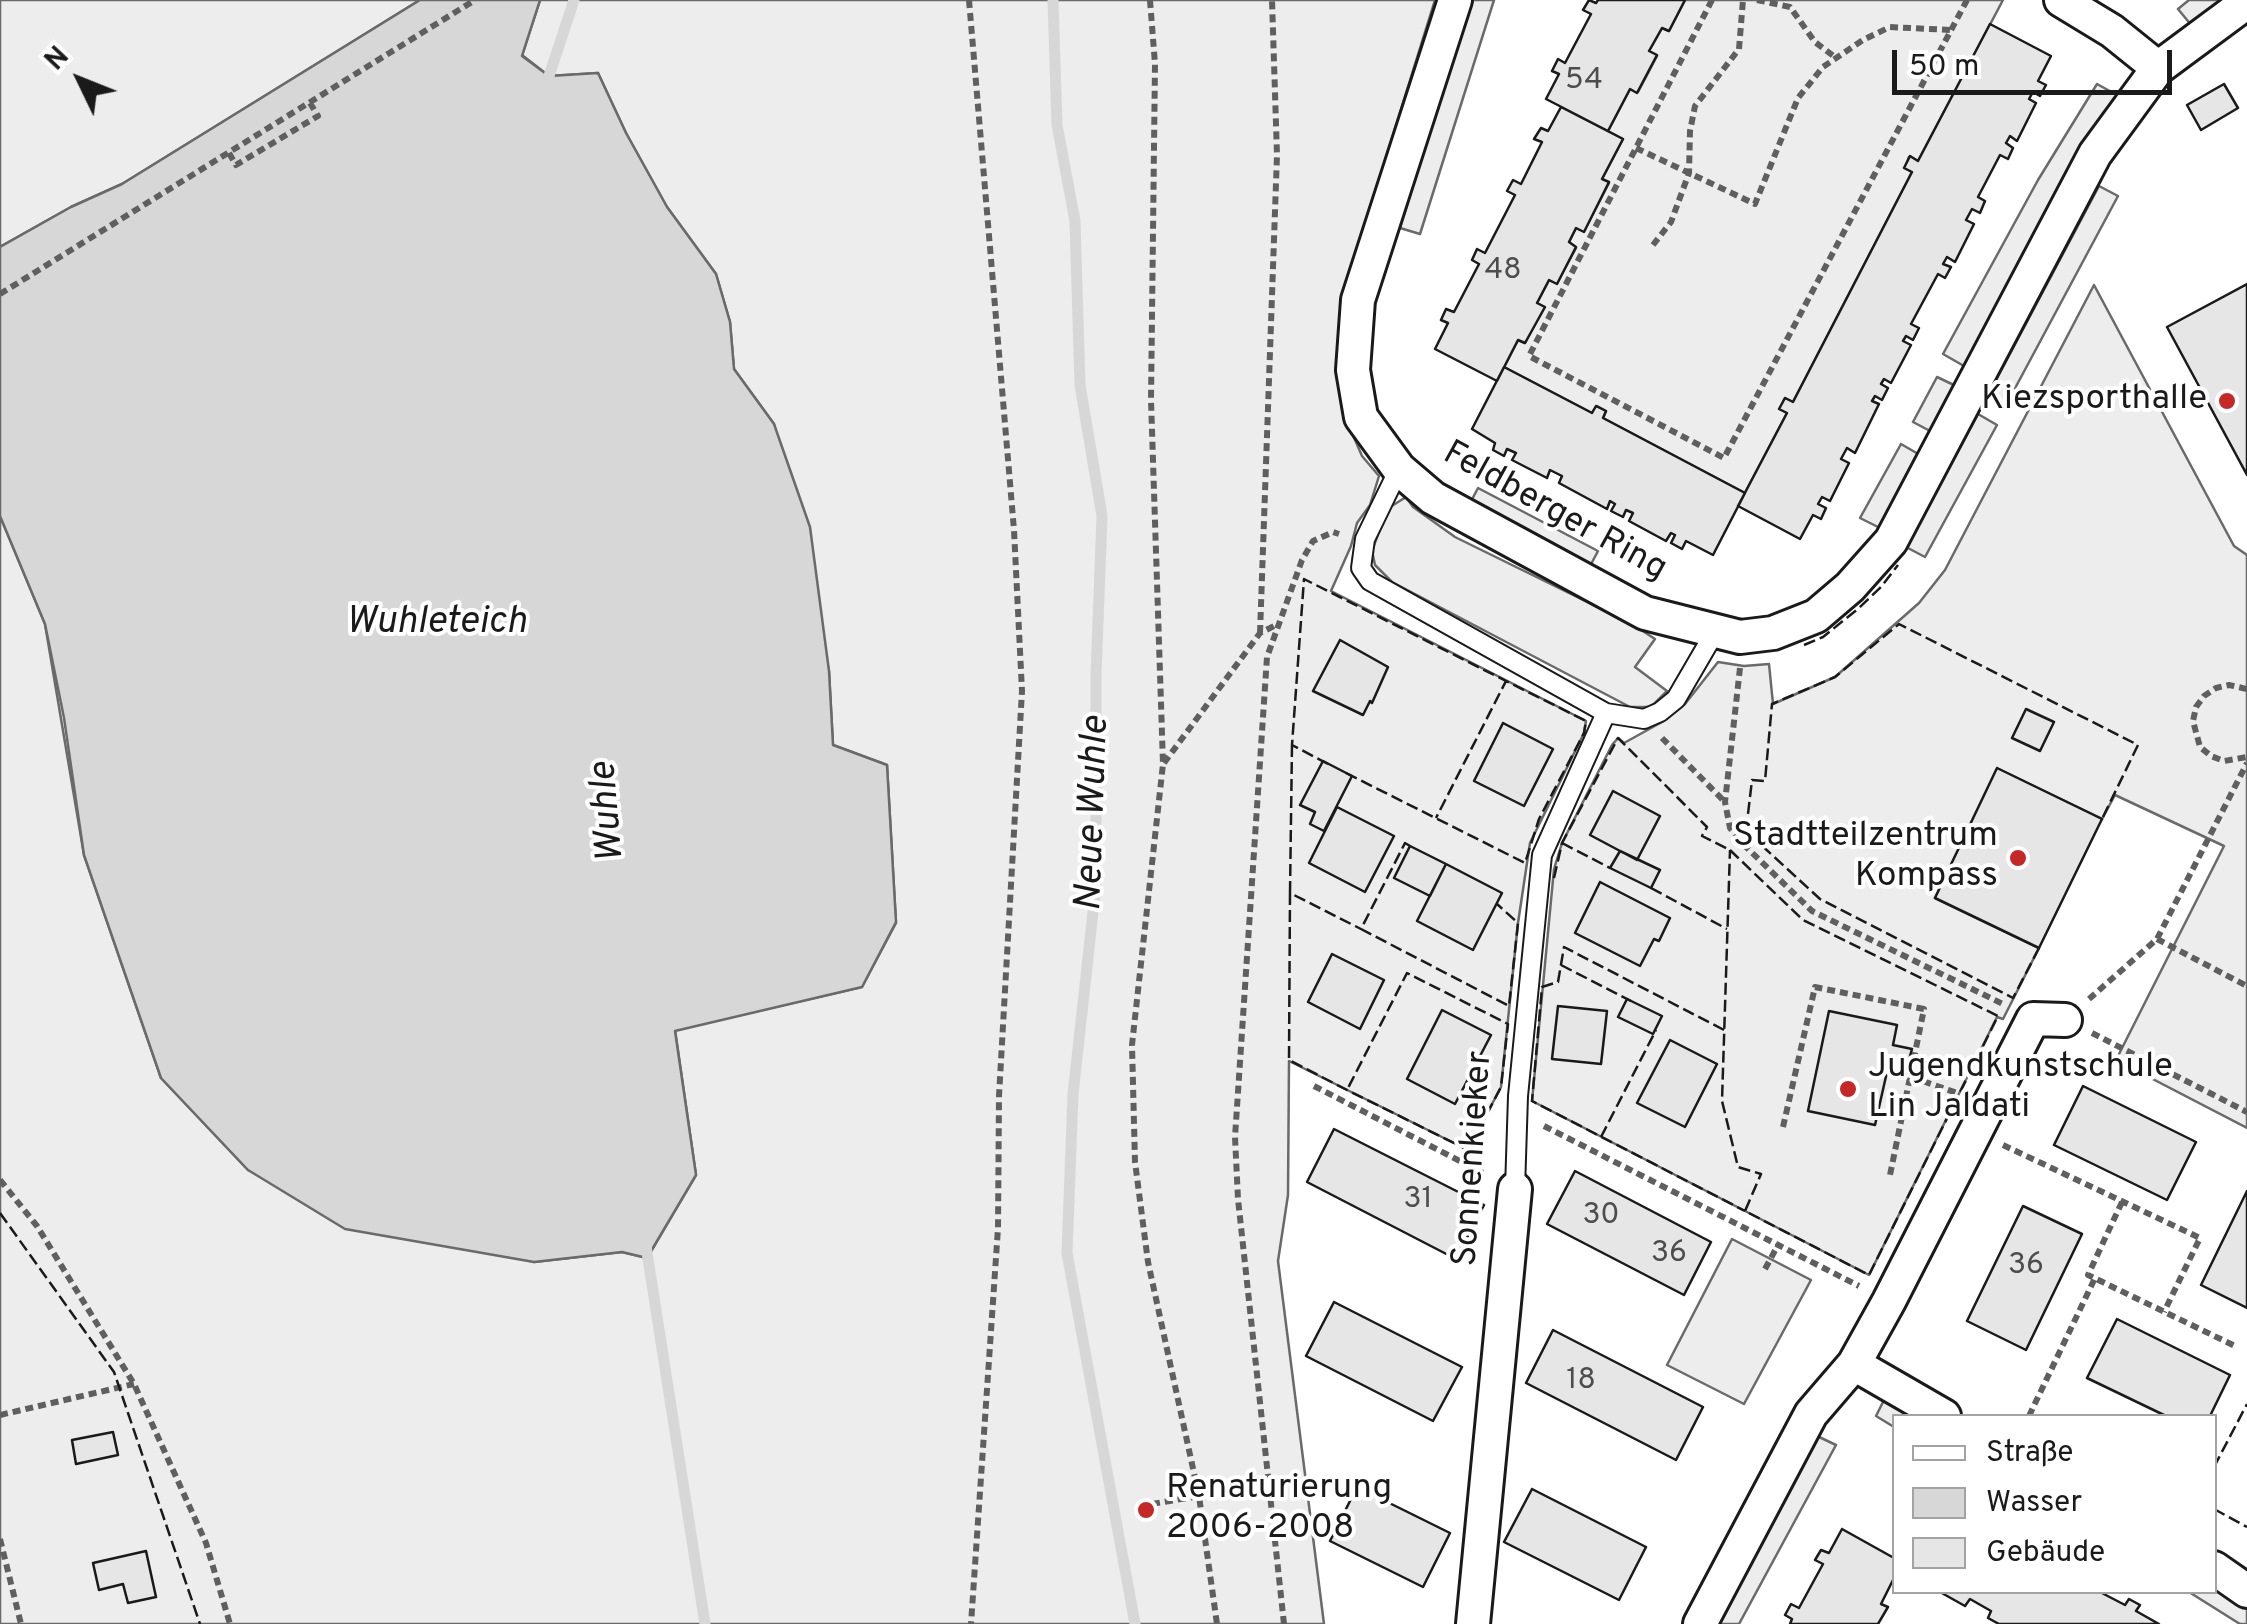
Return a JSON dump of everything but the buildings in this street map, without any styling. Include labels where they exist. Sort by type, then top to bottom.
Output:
[{"type":"street","name":"Feldberger Ring","points":[[1456,0],[1358,300],[1353,370],[1361,416],[1399,468],[1434,498],[1645,614],[1727,634],[1773,633],[1816,616],[1850,587],[1891,541],[2095,154],[2158,68],[2247,2]]},
{"type":"street","points":[[2061,0],[2112,32],[2158,68]]},
{"type":"street","points":[[1700,1624],[1811,1414],[1854,1364],[1889,1301],[1979,1119],[2049,1019]]},
{"type":"street","name":"Sonnenkieker","points":[[1473,1624],[1515,1189]]},
{"type":"street","points":[[1854,1364],[1941,1414]]},
{"type":"street","points":[[2217,1570],[2247,1591]]},
{"type":"lane","points":[[1399,468],[1365,540],[1361,568],[1370,581],[1606,713],[1644,719],[1660,712],[1676,699],[1727,634]]},
{"type":"lane","name":"Sonnenkieker","points":[[1515,1189],[1516,1112],[1542,855],[1606,713]]},
{"type":"path","points":[[0,294],[475,0]]},
{"type":"path","points":[[969,0],[1014,530],[1022,691],[999,1096],[998,1228],[971,1624]]},
{"type":"path","points":[[1150,0],[1155,64],[1151,400],[1163,764],[1132,1045],[1135,1162],[1148,1262],[1199,1496],[1217,1624]]},
{"type":"path","points":[[1260,632],[1277,155],[1272,0]]},
{"type":"path","points":[[1712,0],[1529,356],[1724,458],[1967,0]]},
{"type":"path","points":[[1653,245],[1672,222],[1689,174],[1695,106],[1739,49],[1742,0]]},
{"type":"path","points":[[1757,0],[1790,7],[1815,42],[1836,58]]},
{"type":"path","points":[[1636,148],[1754,204],[1798,98],[1824,67],[1862,40],[1890,27],[1951,30]]},
{"type":"path","points":[[229,154],[236,165],[318,116],[310,103]]},
{"type":"path","points":[[271,127],[279,140]]},
{"type":"path","points":[[1284,1624],[1238,1199],[1235,1137],[1267,657],[1302,560],[1314,541],[1333,532],[1365,540]]},
{"type":"path","points":[[1163,764],[1260,632],[1278,624]]},
{"type":"path","points":[[1727,634],[1740,665],[1725,802],[1730,828],[1812,911],[2247,1112]]},
{"type":"path","points":[[2049,1019],[2158,938],[2247,760],[2224,761],[2200,746],[2194,734],[2196,707],[2216,688],[2229,685],[2247,689]]},
{"type":"path","points":[[1644,719],[1725,802]]},
{"type":"path","points":[[2158,938],[2247,986]]},
{"type":"path","points":[[1783,1127],[1816,987],[1924,1009],[1890,1176]]},
{"type":"path","points":[[1910,1077],[1960,1094],[1979,1119],[2122,1202],[2200,1238],[2164,1312]]},
{"type":"path","points":[[1314,1086],[1515,1189]]},
{"type":"path","points":[[1516,1112],[1889,1301]]},
{"type":"path","points":[[0,1180],[38,1226],[134,1384],[206,1542],[230,1624]]},
{"type":"path","points":[[2122,1202],[2088,1274],[2235,1346]]},
{"type":"path","points":[[1765,1270],[1778,1245]]},
{"type":"path","points":[[2030,1414],[2096,1278]]},
{"type":"path","points":[[0,1415],[134,1384]]},
{"type":"path","points":[[1152,1504],[1199,1496]]},
{"type":"path","points":[[0,1539],[21,1624]]},
{"type":"shaded area","points":[[0,0],[420,0],[122,184],[0,247]]},
{"type":"shaded area","points":[[540,0],[1435,0],[1360,241],[1346,419],[1362,456],[1379,476],[1331,591],[1586,721],[1584,733],[1530,843],[1501,1087],[1468,1150],[1289,1061],[1288,1195],[1278,1261],[1324,1624],[0,1624],[0,516],[45,624],[84,855],[161,1078],[248,1170],[534,1262],[622,1252],[647,1258],[696,1175],[675,1030],[862,987],[896,923],[887,765],[833,745],[829,671],[774,424],[734,369],[730,322],[716,274],[667,207],[598,73],[549,76],[522,55]]},
{"type":"shaded area","points":[[1470,0],[1494,0],[1420,234],[1400,228]]},
{"type":"shaded area","points":[[1685,0],[2003,0],[1918,161],[1909,157],[1905,168],[1912,172],[1793,402],[1785,398],[1780,409],[1787,413],[1745,493],[1603,418],[1606,411],[1597,406],[1592,413],[1504,367],[1518,340],[1525,343],[1544,307],[1537,303],[1549,280],[1557,283],[1576,248],[1569,242],[1576,228],[1584,231],[1609,183],[1602,179],[1623,139],[1608,131],[1630,89],[1638,92],[1657,56],[1649,51],[1662,28],[1669,31]]},
{"type":"shaded area","points":[[2189,0],[2226,0],[2192,26],[2178,9]]},
{"type":"shaded area","points":[[2097,84],[2117,95],[1964,366],[1943,354],[2038,180]]},
{"type":"shaded area","points":[[2099,186],[2118,196],[2005,407],[1987,397]]},
{"type":"shaded area","points":[[2094,285],[2234,546],[2247,555],[2247,1128],[2116,1060],[2224,846],[2115,795],[2102,819],[1998,769],[1935,898],[2039,948],[2003,1019],[1997,1017],[1869,1275],[1532,1101],[1554,869],[1562,843],[1612,745],[1618,738],[1624,743],[1662,722],[1685,704],[1718,662],[1769,664],[1773,704],[1835,677],[1919,603],[1945,570]]},
{"type":"shaded area","points":[[1937,377],[1956,386],[1932,432],[1913,422]]},
{"type":"shaded area","points":[[1978,414],[1997,425],[1925,557],[1906,547]]},
{"type":"shaded area","points":[[1901,444],[1920,455],[1880,528],[1860,518]]},
{"type":"shaded area","points":[[1478,488],[1598,551],[1588,570],[1468,507]]},
{"type":"shaded area","points":[[1406,497],[1413,507],[1455,537],[1655,639],[1635,667],[1667,691],[1651,707],[1630,707],[1392,582],[1375,565],[1372,551],[1387,509]]},
{"type":"shaded area","points":[[1732,1239],[1811,1280],[1744,1404],[1667,1365]]},
{"type":"shaded area","points":[[1886,1396],[1919,1414],[1892,1414],[1892,1426],[1876,1416]]},
{"type":"shaded area","points":[[1815,1435],[1836,1445],[1739,1624],[1714,1624]]},
{"type":"shaded area","points":[[2217,1581],[2247,1600],[2247,1624],[2240,1624],[2192,1594],[2217,1594]]},
{"type":"water","name":"Wuhleteich","points":[[420,0],[540,0],[522,56],[549,76],[598,73],[667,207],[716,274],[730,322],[734,369],[774,424],[810,527],[829,671],[833,745],[887,765],[896,922],[862,987],[675,1031],[696,1175],[647,1258],[622,1252],[534,1262],[345,1229],[248,1170],[161,1078],[84,855],[64,718],[45,624],[0,516],[0,247],[122,184]]},
{"type":"waterway","name":"Wuhle","points":[[550,92],[549,76],[574,0]]},
{"type":"waterway","name":"Neue Wuhle","points":[[1053,0],[1057,125],[1075,221],[1080,385],[1102,516],[1096,675],[1096,885],[1073,1094],[1067,1253],[1135,1624]]},
{"type":"waterway","name":"Wuhle","points":[[646,1246],[705,1624]]},
{"type":"fence","points":[[1804,645],[1823,637],[1859,608],[1898,565]]},
{"type":"fence","points":[[1328,764],[1292,745],[1304,579],[1506,681]]},
{"type":"fence","points":[[2039,948],[2013,998],[1820,899],[1746,831],[1752,780],[1765,781],[1772,704],[1835,677],[1899,624],[2138,745],[2102,819]]},
{"type":"fence","points":[[1346,773],[1525,863],[1539,819],[1584,733],[1586,721],[1506,681],[1436,818]]},
{"type":"fence","points":[[1554,878],[1562,843],[1618,738],[1707,827],[1702,836],[1730,850]]},
{"type":"fence","points":[[1292,745],[1290,893],[1361,929]]},
{"type":"fence","points":[[1410,846],[1405,843],[1361,929],[1509,1006],[1518,923],[1497,904]]},
{"type":"fence","points":[[1562,843],[1610,868]]},
{"type":"fence","points":[[1730,850],[1803,920],[1998,1016],[1869,1275],[1745,1211],[1761,1174],[1738,1167],[1722,1101],[1730,850]]},
{"type":"fence","points":[[1651,888],[1727,929]]},
{"type":"fence","points":[[1290,893],[1289,1060],[1347,1090],[1468,1150],[1501,1087],[1508,1024],[1407,973],[1347,1090]]},
{"type":"fence","points":[[1724,1030],[1564,947],[1558,982],[1542,987],[1532,1101],[1745,1211]]},
{"type":"fence","points":[[1561,965],[1631,1001]]},
{"type":"fence","points":[[1601,1137],[1656,1030]]},
{"type":"fence","points":[[0,1213],[114,1372],[200,1624]]},
{"type":"fence","points":[[2217,1461],[2247,1404]]},
{"type":"fence","points":[[2217,1511],[2247,1527]]},
{"type":"place","name":"Kiezsporthalle","points":[[2227,401]]},
{"type":"place","name":"Stadtteilzentrum Kompass","points":[[2018,858]]},
{"type":"place","name":"Jugendkunstschule Lin Jaldati","points":[[1848,1089]]},
{"type":"place","name":"Renaturierung 2006-2008","points":[[1146,1510]]}]
